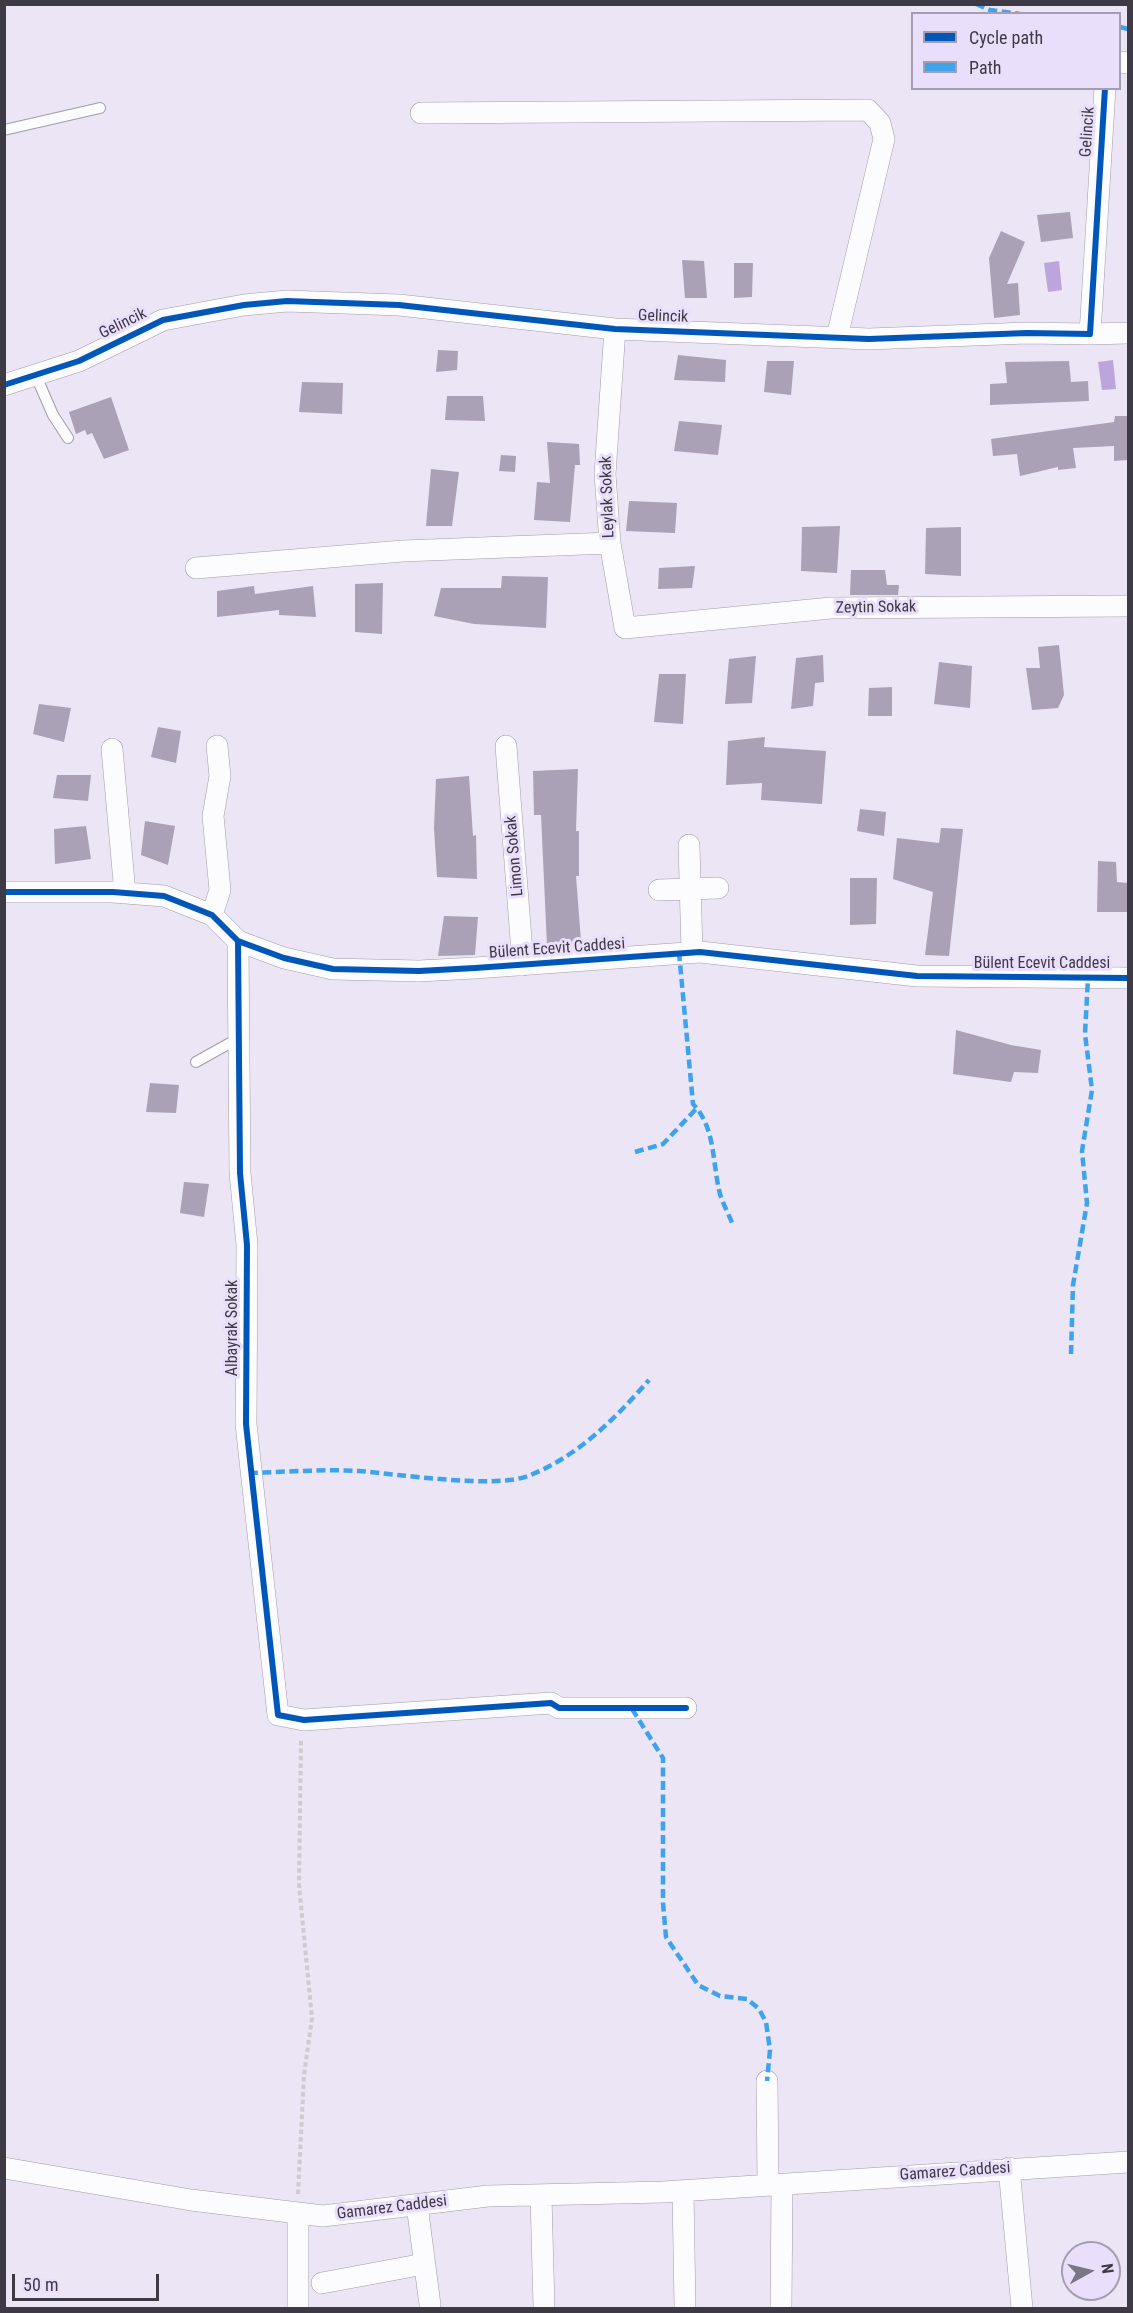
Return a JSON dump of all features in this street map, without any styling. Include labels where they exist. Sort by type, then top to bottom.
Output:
[{"type":"street","name":"Gelincik","points":[[4,385],[79,362],[164,320],[244,305],[287,301],[399,305],[615,329],[917,339],[1016,333],[1090,334],[1105,90]]},
{"type":"street","points":[[421,113],[868,110],[880,123],[884,139],[837,337]]},
{"type":"street","name":"Leylak Sokak","points":[[615,329],[605,474],[610,543],[625,628]]},
{"type":"street","points":[[1090,334],[1128,333]]},
{"type":"street","points":[[196,568],[404,551],[610,543]]},
{"type":"street","name":"Zeytin Sokak","points":[[625,628],[831,608],[1128,606]]},
{"type":"street","points":[[212,915],[219,890],[213,816],[220,776],[218,746]]},
{"type":"street","name":"Limon Sokak","points":[[506,746],[523,966]]},
{"type":"street","points":[[112,749],[125,893]]},
{"type":"street","points":[[689,845],[692,952]]},
{"type":"street","points":[[659,890],[691,891],[718,888]]},
{"type":"street","name":"Bülent Ecevit Caddesi","points":[[4,892],[125,893],[164,896],[212,915],[238,941],[284,958],[333,969],[419,971],[523,966],[692,952],[808,962],[917,976],[1128,978]]},
{"type":"street","name":"Albayrak Sokak","points":[[238,941],[240,1173],[247,1245],[246,1424],[278,1715],[304,1720]]},
{"type":"street","points":[[304,1720],[551,1704],[558,1708],[686,1707]]},
{"type":"street","points":[[766,2081],[782,2308]]},
{"type":"street","name":"Gamarez Caddesi","points":[[4,2168],[62,2180],[323,2216],[488,2196],[683,2191],[1128,2162]]},
{"type":"street","points":[[1009,2168],[1022,2308]]},
{"type":"street","points":[[683,2191],[685,2308]]},
{"type":"street","points":[[541,2196],[544,2308]]},
{"type":"street","points":[[417,2205],[430,2306]]},
{"type":"street","points":[[297,2214],[298,2308]]},
{"type":"street","points":[[322,2283],[424,2264]]},
{"type":"lane","points":[[4,130],[100,108]]},
{"type":"lane","points":[[36,376],[53,415],[68,438]]},
{"type":"lane","points":[[196,1062],[239,1038]]},
{"type":"path","points":[[297,2214],[304,2075],[312,2018],[298,1885],[298,1751],[304,1720]]},
{"type":"shaded area","points":[[1059,261],[1062,290],[1048,292],[1044,263]]},
{"type":"shaded area","points":[[1113,360],[1116,389],[1102,390],[1098,362]]},
{"type":"building","points":[[1070,212],[1073,238],[1041,242],[1037,215]]},
{"type":"building","points":[[1001,231],[1025,242],[1007,284],[1018,283],[1020,315],[994,318],[989,258]]},
{"type":"building","points":[[682,260],[704,261],[707,298],[685,298]]},
{"type":"building","points":[[734,263],[753,263],[752,297],[734,298]]},
{"type":"building","points":[[438,350],[458,351],[457,370],[436,372]]},
{"type":"building","points":[[678,355],[726,360],[725,382],[674,380]]},
{"type":"building","points":[[767,361],[794,361],[791,395],[764,392]]},
{"type":"building","points":[[1069,361],[1071,382],[1088,381],[1089,401],[990,405],[990,384],[1007,383],[1005,362]]},
{"type":"building","points":[[302,382],[343,383],[342,414],[299,412]]},
{"type":"building","points":[[447,396],[483,396],[485,421],[445,420]]},
{"type":"building","points":[[111,397],[129,450],[104,459],[92,433],[87,435],[85,430],[76,434],[69,412]]},
{"type":"building","points":[[1115,416],[1128,416],[1128,460],[1114,461],[1114,446],[1073,448],[1076,468],[1058,470],[1058,467],[1020,476],[1017,454],[993,456],[991,439],[1114,422]]},
{"type":"building","points":[[679,421],[722,425],[718,455],[674,451]]},
{"type":"building","points":[[547,442],[579,444],[580,465],[575,465],[570,522],[534,520],[537,482],[550,483]]},
{"type":"building","points":[[501,455],[516,456],[515,472],[499,471]]},
{"type":"building","points":[[431,469],[459,472],[452,526],[426,526]]},
{"type":"building","points":[[629,501],[677,503],[675,533],[626,531]]},
{"type":"building","points":[[840,526],[837,573],[801,571],[802,527]]},
{"type":"building","points":[[961,527],[961,576],[925,574],[926,528]]},
{"type":"building","points":[[695,566],[692,588],[658,589],[659,568]]},
{"type":"building","points":[[851,570],[885,570],[887,585],[899,585],[898,595],[850,595]]},
{"type":"building","points":[[502,576],[548,577],[546,628],[474,624],[434,616],[441,588],[501,588]]},
{"type":"building","points":[[383,583],[382,634],[355,632],[355,584]]},
{"type":"building","points":[[254,586],[255,594],[313,586],[316,617],[279,615],[279,610],[217,617],[217,591]]},
{"type":"building","points":[[1059,645],[1064,695],[1058,708],[1032,710],[1026,668],[1040,668],[1038,647]]},
{"type":"building","points":[[823,655],[824,682],[815,683],[813,706],[791,709],[796,658]]},
{"type":"building","points":[[756,656],[752,703],[725,704],[729,659]]},
{"type":"building","points":[[939,662],[972,666],[970,708],[934,704]]},
{"type":"building","points":[[659,674],[686,674],[683,724],[654,722]]},
{"type":"building","points":[[892,687],[892,716],[868,716],[869,688]]},
{"type":"building","points":[[39,704],[71,708],[64,742],[33,734]]},
{"type":"building","points":[[158,727],[181,731],[176,763],[151,757]]},
{"type":"building","points":[[765,737],[764,747],[826,751],[822,804],[761,800],[762,783],[726,785],[728,741]]},
{"type":"building","points":[[578,769],[576,831],[579,831],[579,876],[576,876],[581,941],[547,946],[541,815],[534,815],[533,771]]},
{"type":"building","points":[[57,775],[91,775],[88,801],[53,798]]},
{"type":"building","points":[[469,776],[473,836],[476,835],[477,879],[437,877],[434,828],[436,779]]},
{"type":"building","points":[[860,809],[886,812],[884,836],[857,831]]},
{"type":"building","points":[[145,821],[175,826],[168,865],[141,855]]},
{"type":"building","points":[[86,826],[91,859],[55,864],[54,829]]},
{"type":"building","points":[[941,828],[963,829],[949,956],[925,955],[933,892],[893,879],[897,838],[939,843]]},
{"type":"building","points":[[1098,861],[1116,862],[1117,882],[1128,883],[1128,912],[1097,912]]},
{"type":"building","points":[[850,878],[877,878],[876,924],[850,925]]},
{"type":"building","points":[[444,916],[478,917],[475,955],[438,956]]},
{"type":"building","points":[[956,1030],[1011,1045],[1041,1050],[1038,1073],[1014,1072],[1011,1082],[953,1074]]},
{"type":"building","points":[[150,1083],[179,1085],[176,1113],[146,1112]]},
{"type":"building","points":[[184,1182],[209,1184],[204,1217],[180,1213]]},
{"type":"marked path","points":[[976,4],[990,10],[1005,12]]},
{"type":"marked path","points":[[1121,27],[1128,29]]},
{"type":"marked path","points":[[679,952],[693,1104],[700,1113],[710,1135],[720,1194],[733,1225]]},
{"type":"marked path","points":[[1071,1354],[1073,1285],[1087,1203],[1082,1151],[1092,1090],[1085,1034],[1088,978]]},
{"type":"marked path","points":[[635,1152],[663,1144],[697,1108]]},
{"type":"marked path","points":[[249,1473],[345,1470],[445,1480],[513,1480],[546,1468],[579,1448],[609,1423],[649,1380]]},
{"type":"marked path","points":[[632,1709],[663,1758],[663,1903],[666,1937],[698,1985],[720,1996],[747,1999],[759,2009],[766,2022],[770,2050],[767,2081]]},
{"type":"cycle path","points":[[4,385],[79,361],[163,320],[244,305],[287,301],[399,305],[615,329],[869,339],[1027,333],[1090,334],[1105,90]]},
{"type":"cycle path","points":[[4,892],[113,892],[164,896],[212,915],[238,941],[284,958],[333,969],[419,971],[700,952],[917,976],[1128,978]]},
{"type":"cycle path","points":[[238,941],[240,1173],[247,1245],[246,1424],[278,1715],[304,1720],[551,1703],[559,1708],[686,1708]]}]
